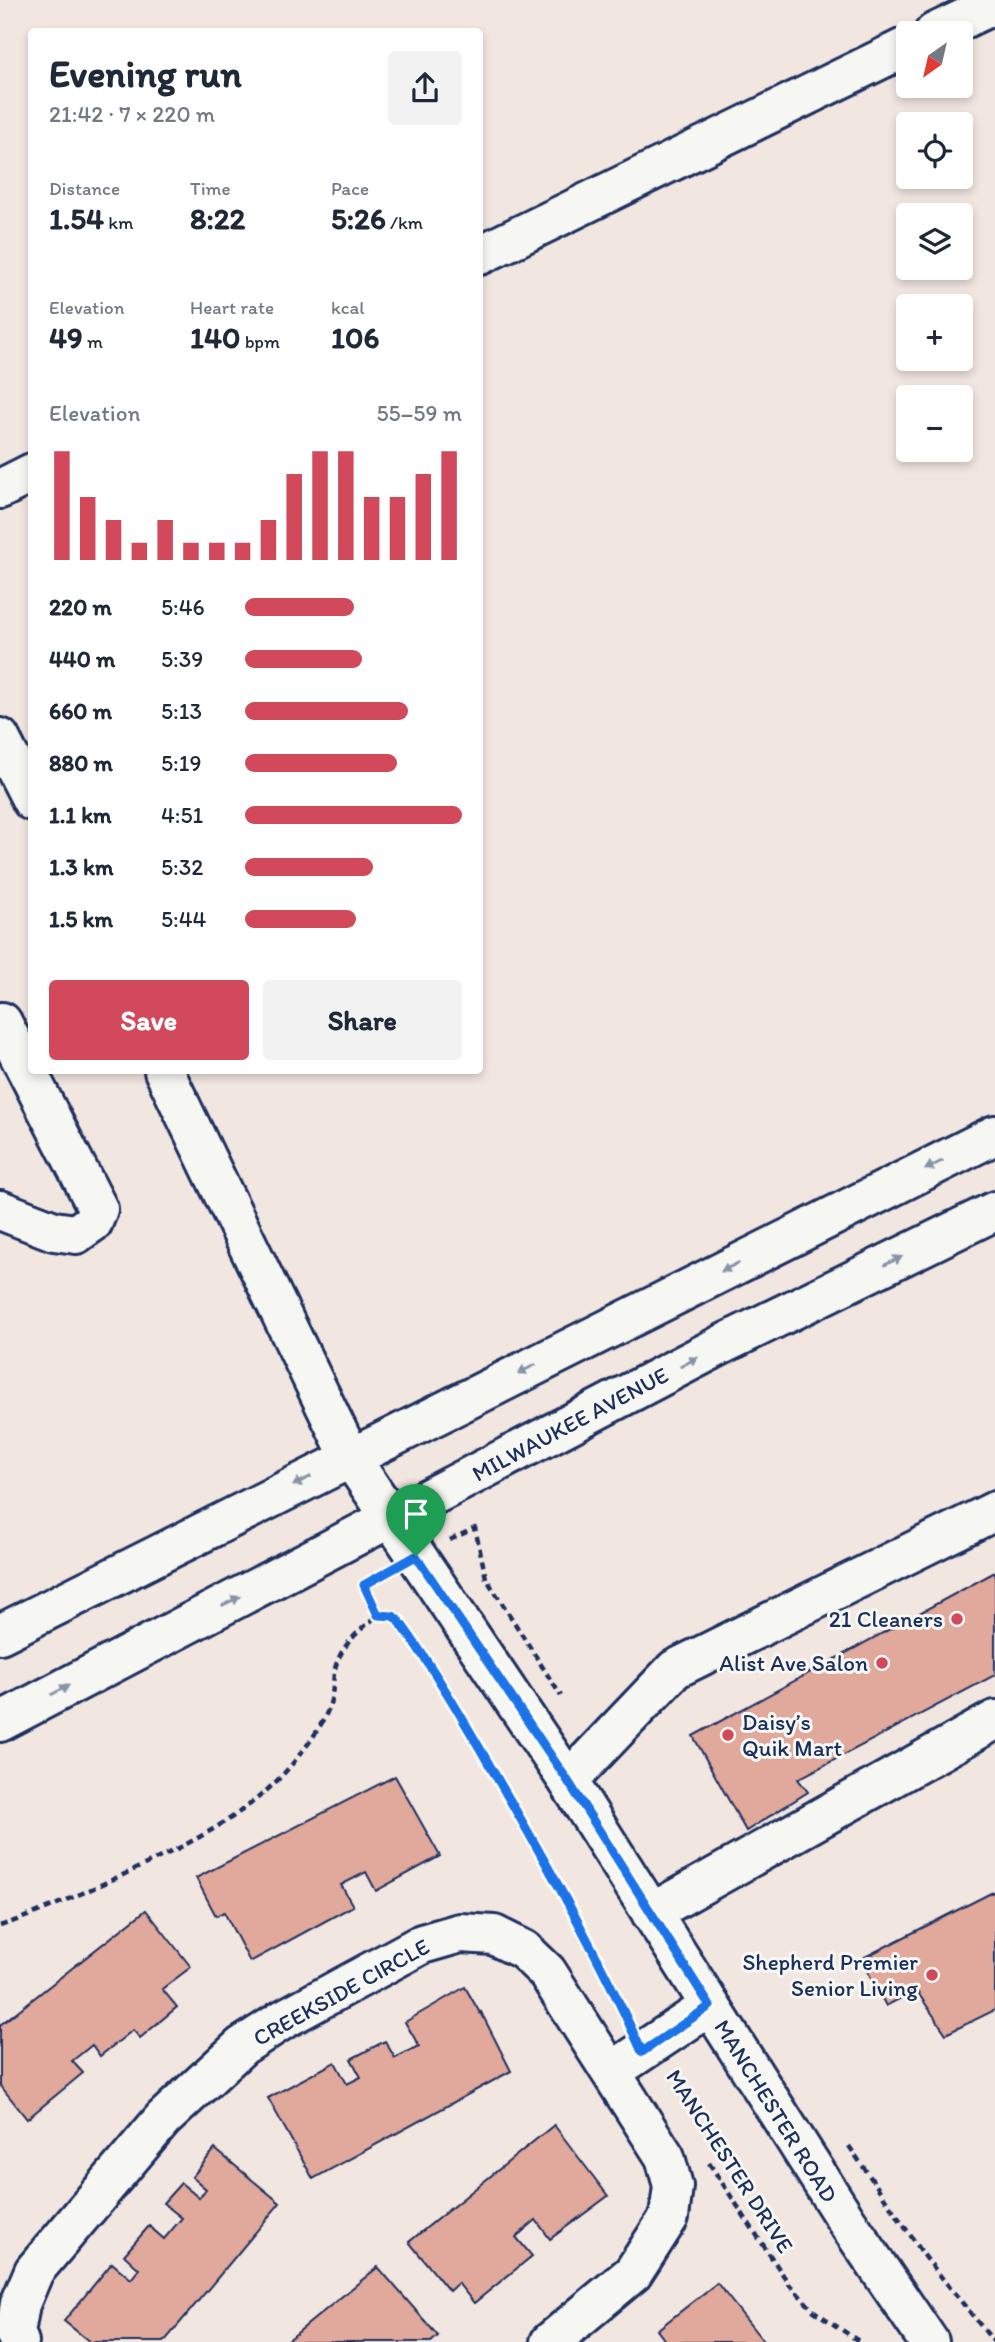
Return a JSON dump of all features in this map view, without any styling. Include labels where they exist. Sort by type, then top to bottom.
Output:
[{"type":"street","points":[[959,21],[995,4]]},
{"type":"street","points":[[483,254],[896,52]]},
{"type":"street","points":[[0,489],[28,475]]},
{"type":"street","points":[[0,738],[28,794]]},
{"type":"street","points":[[11,1016],[28,1054]]},
{"type":"street","points":[[0,1209],[54,1231],[76,1234],[93,1222],[98,1209],[37,1074]]},
{"type":"street","name":"MANCHESTER ROAD","points":[[165,1074],[350,1457],[568,1781],[846,2220],[929,2342]]},
{"type":"street","points":[[0,1634],[995,1135]]},
{"type":"street","name":"MILWAUKEE AVENUE","points":[[0,1722],[725,1343],[995,1211]]},
{"type":"street","points":[[568,1781],[675,1669],[995,1511]]},
{"type":"street","points":[[651,1913],[995,1720]]},
{"type":"street","name":"CREEKSIDE CIRCLE","points":[[18,2335],[20,2304],[34,2271],[163,2119],[242,2046],[284,2019],[422,1944],[460,1933],[494,1935],[524,1950],[627,2062],[665,2157],[673,2186],[669,2217],[633,2273],[550,2342]]},
{"type":"street","points":[[627,2062],[710,2006]]},
{"type":"path","points":[[0,1926],[72,1899],[163,1857],[248,1807],[270,1788],[301,1754],[330,1704],[335,1669],[342,1651],[353,1635],[378,1615],[364,1585],[475,1528]]},
{"type":"path","name":"MANCHESTER DRIVE","points":[[378,1615],[393,1616],[399,1621],[442,1682],[551,1871],[627,2062]]},
{"type":"path","points":[[849,2146],[926,2258],[994,2342]]},
{"type":"path","name":"MANCHESTER DRIVE","points":[[703,2154],[789,2284],[814,2311],[860,2342]]},
{"type":"building","points":[[995,1572],[995,1675],[798,1779],[808,1792],[746,1831],[693,1736]]},
{"type":"building","points":[[395,1776],[440,1856],[376,1891],[366,1872],[341,1885],[353,1906],[250,1962],[224,1912],[216,1916],[196,1878]]},
{"type":"building","name":"Shepherd Premier Senior Living","points":[[995,1891],[995,2010],[946,2034],[916,1990],[886,2006],[861,1959]]},
{"type":"building","points":[[146,1910],[191,1967],[162,1989],[177,2007],[140,2038],[133,2030],[100,2056],[92,2045],[72,2061],[83,2073],[27,2119],[0,2085],[0,2025]]},
{"type":"building","points":[[465,1987],[511,2071],[313,2179],[268,2098],[335,2062],[347,2084],[361,2077],[351,2059],[385,2041],[395,2058],[419,2046],[405,2022]]},
{"type":"building","points":[[554,2125],[608,2196],[550,2239],[536,2220],[516,2237],[532,2256],[474,2303],[458,2283],[449,2291],[409,2242]]},
{"type":"building","points":[[215,2149],[280,2203],[164,2342],[90,2342],[64,2321],[112,2263],[131,2279],[139,2269],[124,2255],[149,2226],[164,2239],[182,2218],[163,2203],[181,2183],[199,2198],[206,2189],[192,2177]]},
{"type":"building","points":[[378,2267],[438,2336],[431,2342],[286,2342]]},
{"type":"building","points":[[717,2283],[764,2342],[666,2342],[657,2330]]},
{"type":"place","name":"21 Cleaners","points":[[957,1619]]},
{"type":"place","name":"Alist Ave Salon","points":[[882,1663]]},
{"type":"place","name":"Daisy’s Quik Mart","points":[[728,1735]]},
{"type":"place","name":"Shepherd Premier Senior Living","points":[[932,1975]]},
{"type":"route","points":[[416,1556],[568,1781],[710,2006],[642,2052],[551,1871],[453,1700],[431,1664],[399,1621],[393,1616],[378,1615],[364,1585],[416,1556]]}]
